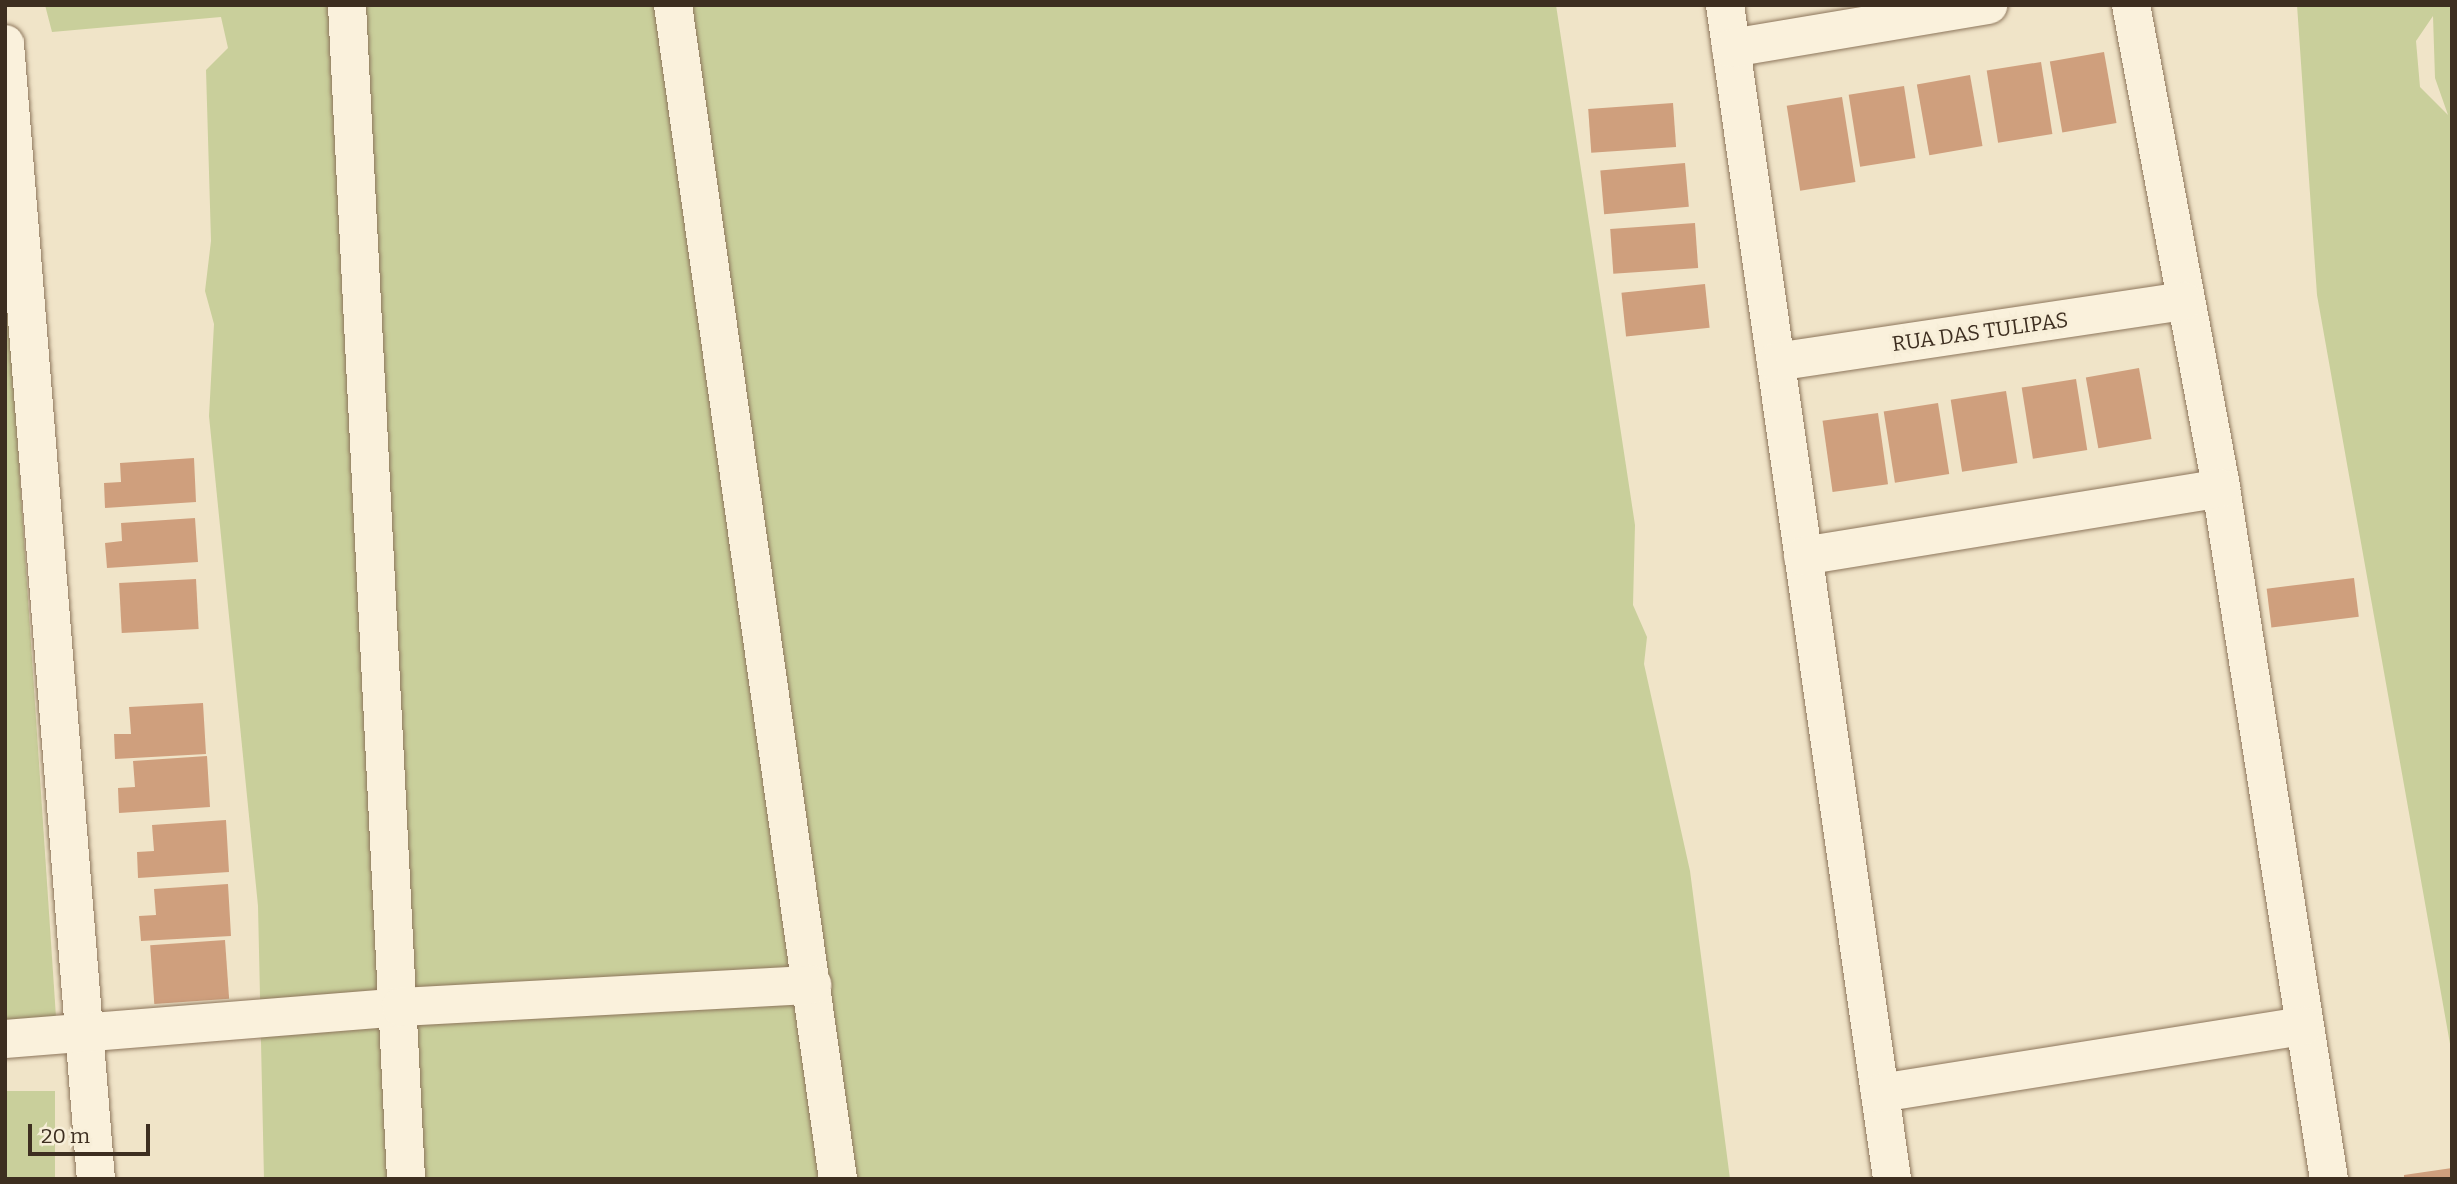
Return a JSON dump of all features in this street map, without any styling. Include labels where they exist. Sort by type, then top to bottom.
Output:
[{"type":"street","points":[[347,5],[401,1007],[406,1179]]},
{"type":"street","points":[[673,5],[838,1179]]},
{"type":"street","points":[[1725,5],[1892,1179]]},
{"type":"street","points":[[1731,48],[1988,5]]},
{"type":"street","points":[[2131,5],[2183,301],[2221,488],[2329,1179]]},
{"type":"street","points":[[5,44],[88,1032],[96,1179]]},
{"type":"street","name":"RUA DAS TULIPAS","points":[[1776,362],[2183,301]]},
{"type":"street","points":[[1803,556],[2221,488]]},
{"type":"street","points":[[5,1039],[401,1007],[812,985]]},
{"type":"street","points":[[1880,1093],[2303,1026]]},
{"type":"green space","points":[[45,5],[1556,5],[1635,525],[1633,605],[1647,637],[1644,664],[1690,871],[1730,1179],[264,1179],[258,906],[209,416],[214,324],[205,291],[211,241],[206,70],[228,48],[221,17],[52,32]]},
{"type":"green space","points":[[2297,5],[2452,5],[2452,1055],[2317,295]],"holes":[[[2433,16],[2435,78],[2448,115],[2420,87],[2416,41]]]},
{"type":"green space","points":[[5,256],[56,1017],[5,1021]]},
{"type":"green space","points":[[5,1091],[55,1091],[55,1179],[5,1179]]},
{"type":"building","points":[[2104,52],[2117,123],[2062,132],[2050,62]]},
{"type":"building","points":[[2041,62],[2052,134],[1998,143],[1987,71]]},
{"type":"building","points":[[1970,75],[1983,146],[1929,155],[1917,84]]},
{"type":"building","points":[[1904,86],[1915,158],[1860,167],[1849,95]]},
{"type":"building","points":[[1842,97],[1855,182],[1800,191],[1787,106]]},
{"type":"building","points":[[1673,103],[1676,147],[1591,153],[1588,109]]},
{"type":"building","points":[[1685,163],[1689,207],[1604,214],[1600,170]]},
{"type":"building","points":[[1695,223],[1698,268],[1613,274],[1610,229]]},
{"type":"building","points":[[1705,284],[1710,328],[1626,337],[1621,293]]},
{"type":"building","points":[[2139,368],[2152,439],[2098,448],[2086,377]]},
{"type":"building","points":[[2076,379],[2087,450],[2033,459],[2022,388]]},
{"type":"building","points":[[2006,391],[2017,463],[1962,472],[1951,400]]},
{"type":"building","points":[[1938,403],[1949,474],[1895,483],[1884,412]]},
{"type":"building","points":[[1878,413],[1888,484],[1833,492],[1823,421]]},
{"type":"building","points":[[194,458],[196,502],[105,508],[104,483],[121,482],[120,463]]},
{"type":"building","points":[[195,518],[198,562],[107,568],[105,543],[122,541],[121,523]]},
{"type":"building","points":[[2354,578],[2359,617],[2271,627],[2267,589]]},
{"type":"building","points":[[196,579],[199,629],[122,633],[119,583]]},
{"type":"building","points":[[203,703],[206,754],[115,759],[114,734],[131,734],[129,707]]},
{"type":"building","points":[[207,756],[210,807],[119,813],[118,788],[135,787],[133,761]]},
{"type":"building","points":[[226,820],[229,872],[138,878],[137,852],[154,851],[152,825]]},
{"type":"building","points":[[228,884],[231,936],[141,941],[139,916],[156,915],[154,889]]},
{"type":"building","points":[[225,940],[229,999],[154,1004],[150,945]]},
{"type":"building","points":[[2452,1168],[2452,1179],[2404,1179],[2404,1175]]}]
